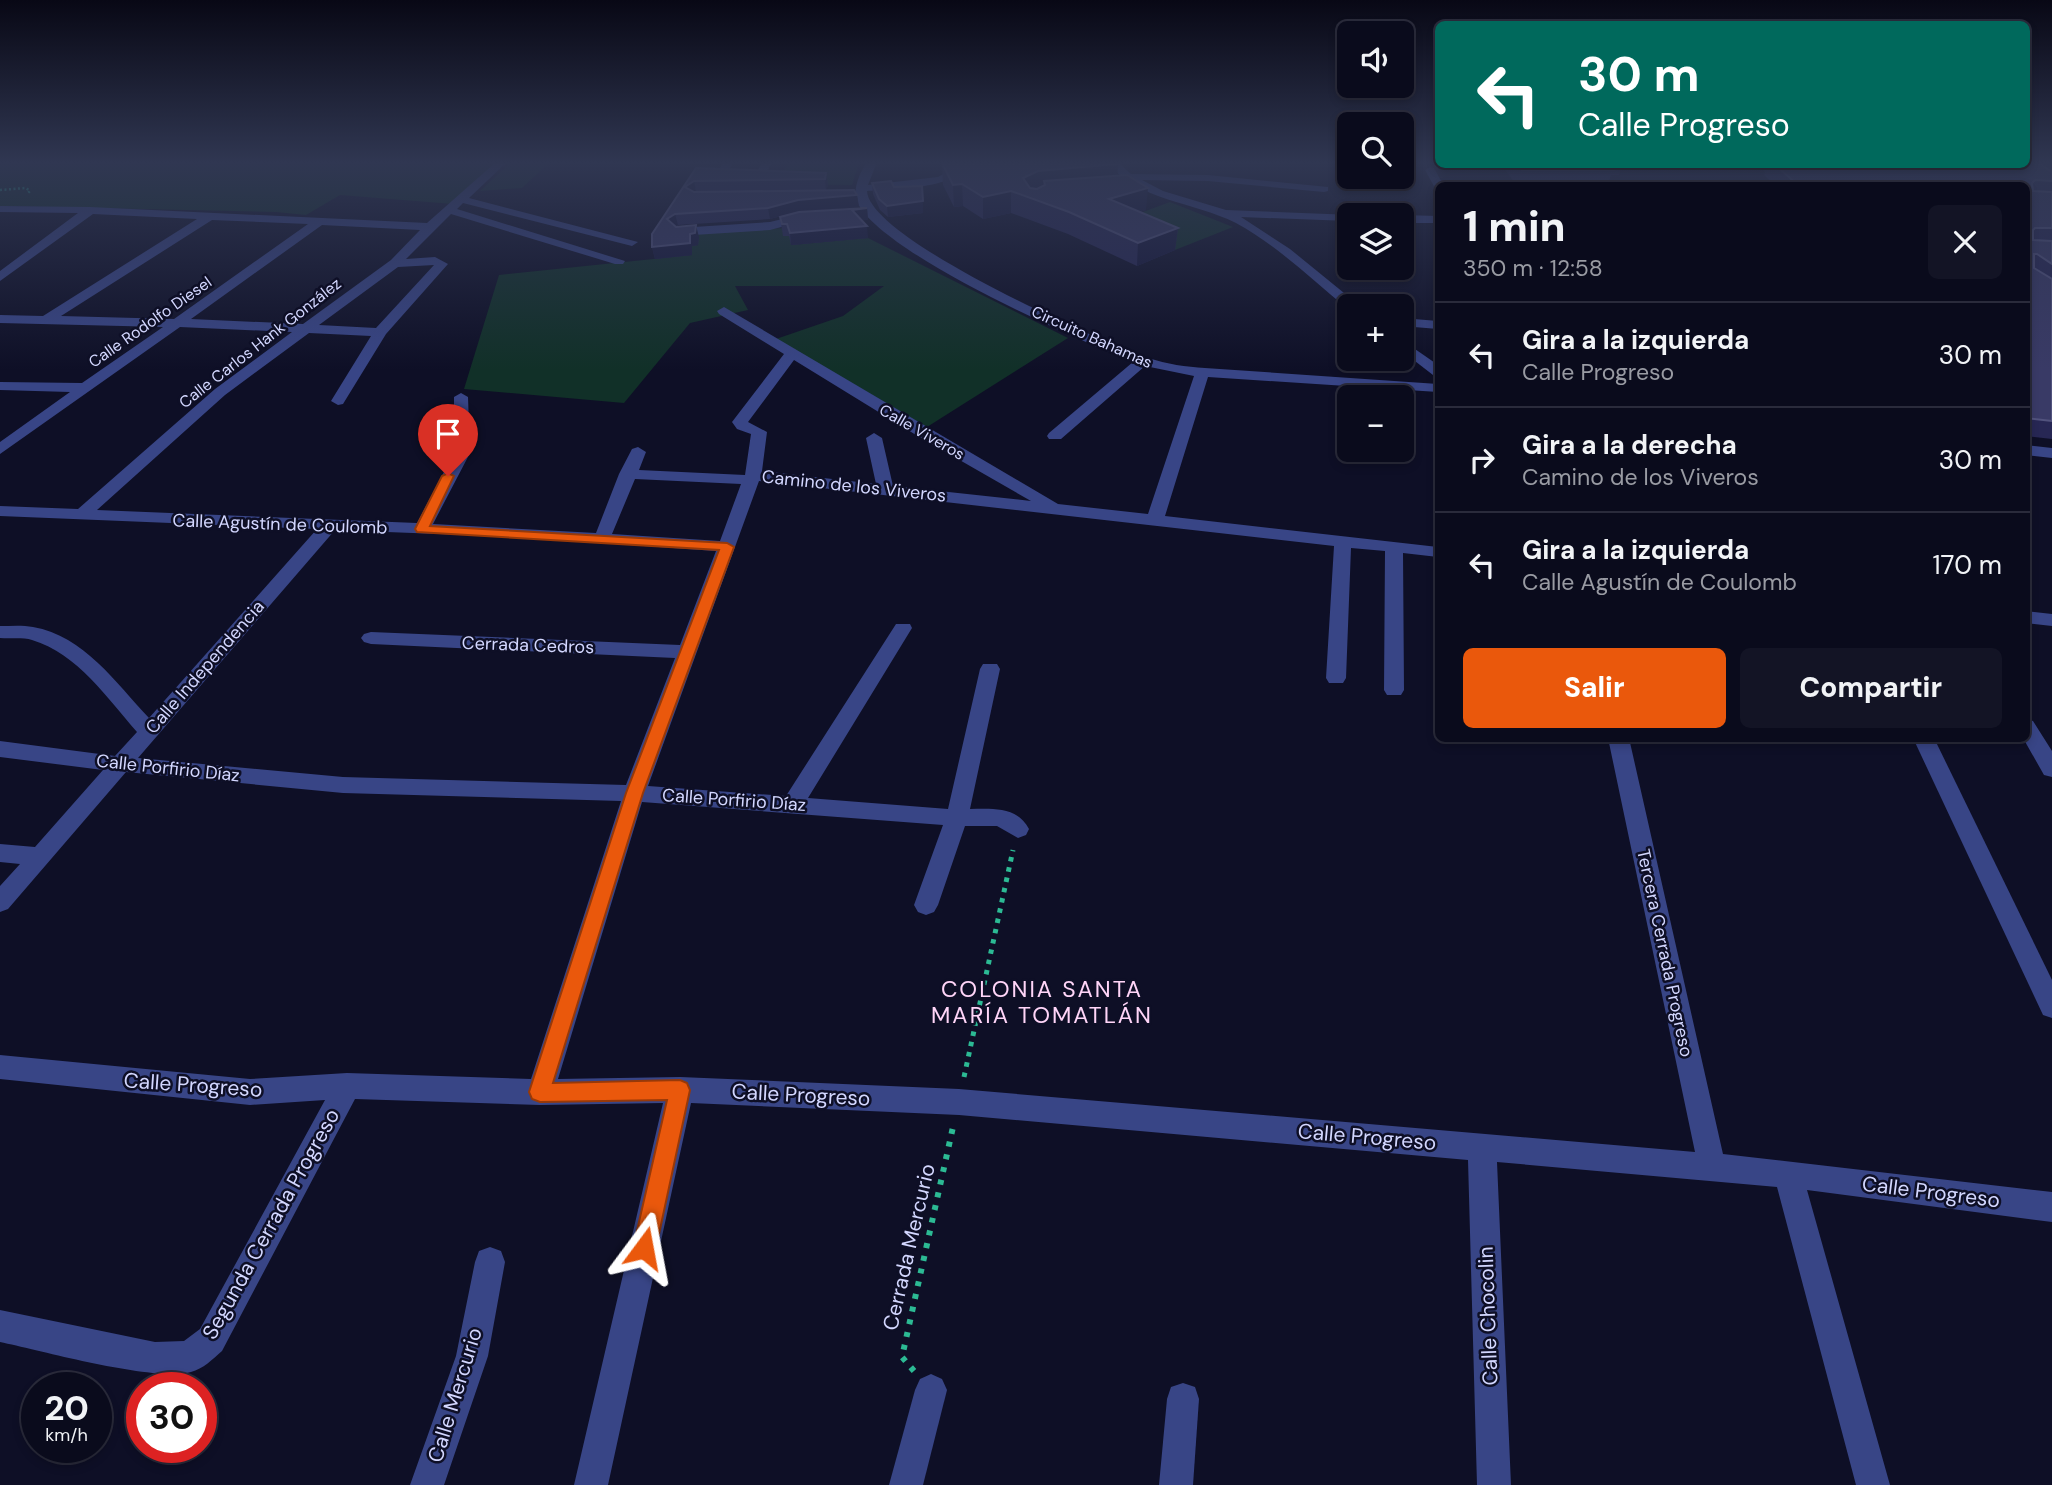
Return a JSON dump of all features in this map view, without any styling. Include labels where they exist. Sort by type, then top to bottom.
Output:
[{"type":"street","points":[[0,277],[61,231]]},
{"type":"street","points":[[46,320],[186,231]]},
{"type":"street","name":"Calle Rodolfo Diesel","points":[[0,449],[181,323],[306,231]]},
{"type":"street","name":"Calle Carlos Hank González","points":[[80,516],[220,392],[395,263],[426,231]]},
{"type":"street","points":[[519,231],[619,261]]},
{"type":"street","points":[[589,231],[632,242]]},
{"type":"street","points":[[678,232],[689,231]]},
{"type":"street","name":"Circuito Bahamas","points":[[888,231],[936,261],[1010,300],[1141,362],[1202,372],[1435,388]]},
{"type":"street","points":[[1258,231],[1338,294]]},
{"type":"street","points":[[338,401],[380,332],[442,264],[435,261],[395,263]]},
{"type":"street","name":"Calle Viveros","points":[[724,311],[791,354],[1055,508]]},
{"type":"street","points":[[0,319],[181,323],[380,332]]},
{"type":"street","points":[[1414,323],[1435,324]]},
{"type":"street","points":[[627,474],[752,477],[759,432],[742,426],[740,422],[791,354]]},
{"type":"street","points":[[1414,354],[1435,371]]},
{"type":"street","points":[[1055,436],[1141,362]]},
{"type":"street","points":[[1155,520],[1202,372]]},
{"type":"street","points":[[0,386],[87,388]]},
{"type":"street","points":[[422,529],[462,453],[461,397]]},
{"type":"street","points":[[874,438],[885,489]]},
{"type":"street","points":[[2030,450],[2052,453]]},
{"type":"street","points":[[601,538],[638,452]]},
{"type":"street","name":"Camino de los Viveros","points":[[540,1092],[634,793],[752,477],[885,489],[1435,552]]},
{"type":"street","name":"Calle Agustín de Coulomb","points":[[0,511],[422,529],[727,547]]},
{"type":"street","name":"Calle Independencia","points":[[0,902],[328,527]]},
{"type":"street","points":[[1336,678],[1343,540]]},
{"type":"street","points":[[1394,547],[1394,690]]},
{"type":"street","points":[[2030,617],[2052,620]]},
{"type":"street","points":[[793,804],[903,628]]},
{"type":"street","points":[[0,632],[32,633],[63,645],[89,666],[149,732]]},
{"type":"street","name":"Cerrada Cedros","points":[[371,638],[686,652]]},
{"type":"street","points":[[926,905],[957,818],[990,669]]},
{"type":"street","points":[[2030,733],[2052,769]]},
{"type":"street","name":"Tercera Cerrada Progreso","points":[[1619,742],[1712,1167]]},
{"type":"street","points":[[1925,742],[2052,1006]]},
{"type":"street","name":"Calle Porfirio Díaz","points":[[0,749],[120,764],[343,785],[634,793],[957,818],[1002,817],[1018,829]]},
{"type":"street","points":[[0,853],[40,856]]},
{"type":"street","name":"Calle Progreso","points":[[0,1068],[250,1092],[347,1086],[540,1092],[680,1090],[959,1102],[1788,1174],[2052,1208]]},
{"type":"street","name":"Segunda Cerrada Progreso","points":[[0,1326],[155,1358],[190,1357],[211,1340],[347,1086]]},
{"type":"street","points":[[591,1485],[680,1090]]},
{"type":"street","name":"Calle Chocolin","points":[[1482,1147],[1494,1485]]},
{"type":"street","points":[[1788,1174],[1873,1485]]},
{"type":"street","name":"Calle Mercurio","points":[[427,1485],[472,1356],[490,1262]]},
{"type":"street","points":[[906,1485],[931,1390]]},
{"type":"street","points":[[1176,1485],[1183,1399]]},
{"type":"path","points":[[959,1102],[1018,829]]},
{"type":"path","name":"Cerrada Mercurio","points":[[931,1390],[902,1357],[959,1102]]},
{"type":"green space","points":[[788,231],[792,245],[868,238],[1068,338],[927,427],[776,339],[843,316],[884,286],[735,286],[748,310],[690,323],[624,403],[464,389],[499,275],[692,255],[692,246],[698,245],[694,232]]},
{"type":"green space","points":[[1132,231],[1222,231],[1175,250]]},
{"type":"building","points":[[654,231],[695,231],[690,234],[690,243],[652,247]]},
{"type":"building","points":[[1112,231],[1169,231],[1138,243]]},
{"type":"building","points":[[2030,231],[2033,231],[2033,240],[2052,241],[2052,264],[2034,254],[2034,268],[2052,279],[2052,421],[2030,418]]},
{"type":"district","name":"COLONIA SANTA MARÍA TOMATLÁN","points":[[1042,1002]]},
{"type":"route","points":[[448,476],[422,529],[727,547],[634,793],[540,1092],[680,1090],[644,1248]]}]
